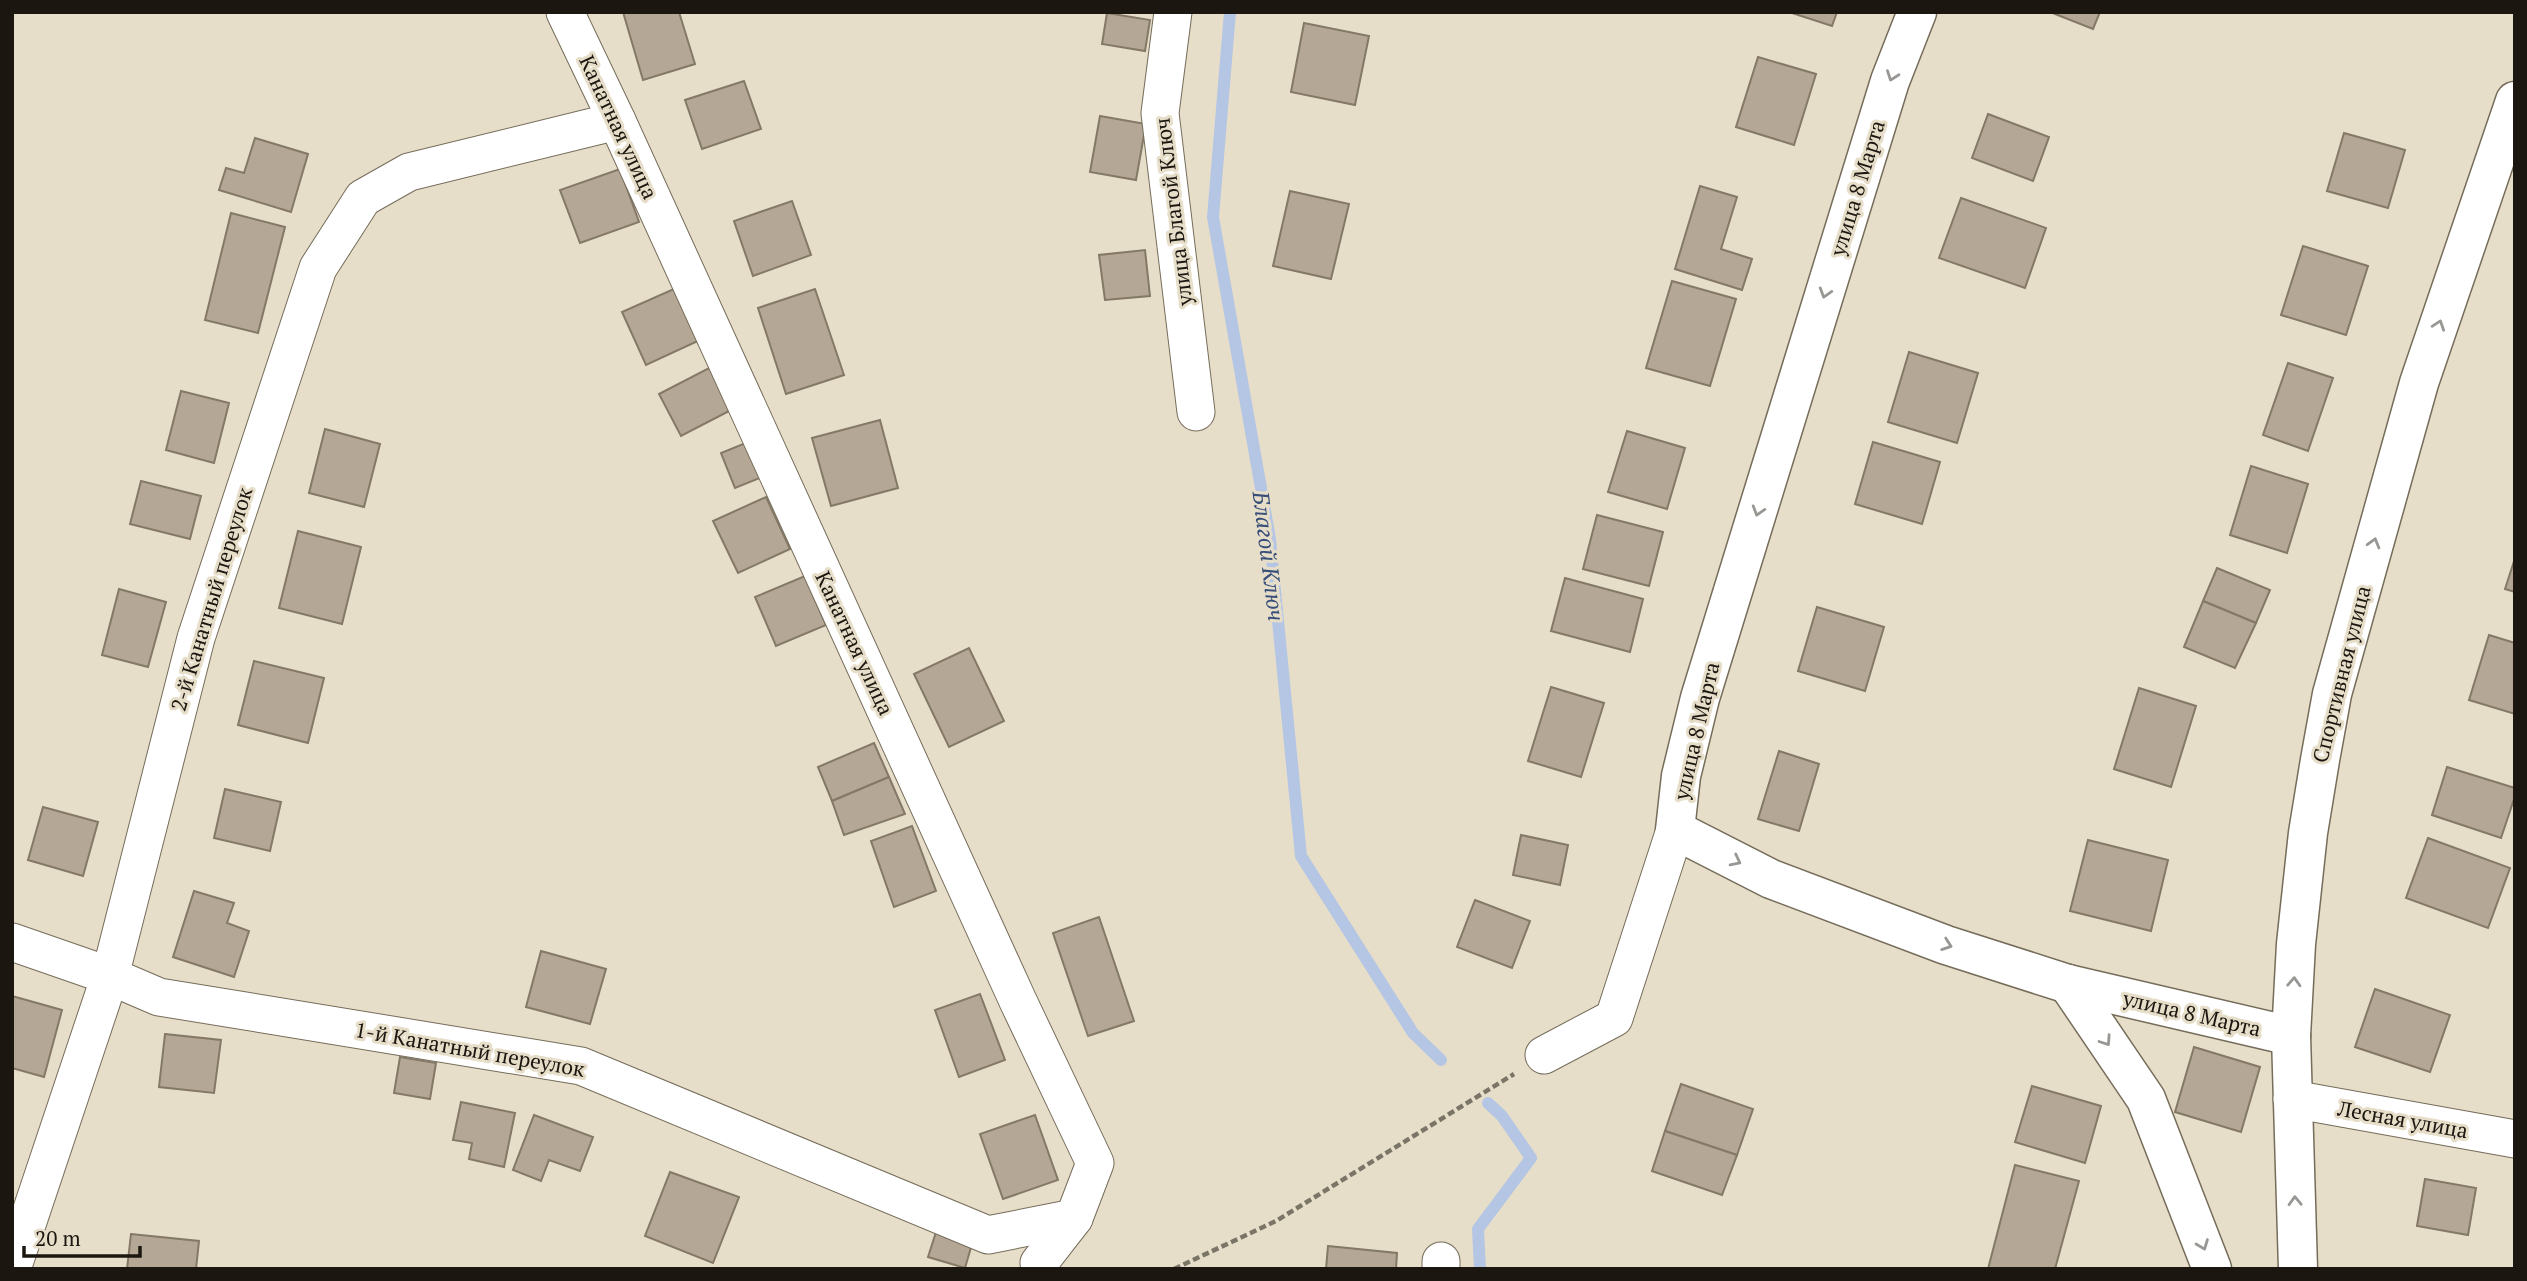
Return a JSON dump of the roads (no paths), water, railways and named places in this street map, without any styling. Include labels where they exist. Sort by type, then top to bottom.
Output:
[{"type":"street","name":"Канатная улица","points":[[565,12],[1018,1001],[1095,1163],[1074,1218],[1039,1263],[1040,1269]]},
{"type":"street","name":"улица Благой Ключ","points":[[1173,12],[1160,113],[1196,411]]},
{"type":"street","name":"улица 8 Марта","points":[[1917,12],[1890,81],[1700,698],[1681,776],[1675,830],[1771,879],[1945,945],[2068,984],[2291,1036]]},
{"type":"street","name":"Спортивная улица","points":[[2298,1269],[2291,1036],[2295,944],[2308,833],[2332,694],[2419,383],[2515,101]]},
{"type":"street","name":"2-й Канатный переулок","points":[[12,1269],[110,976],[196,638],[318,268],[363,198],[409,172],[617,121]]},
{"type":"street","points":[[1544,1055],[1614,1018],[1675,830]]},
{"type":"street","name":"1-й Канатный переулок","points":[[12,942],[110,976],[159,997],[581,1066],[988,1235],[1074,1218]]},
{"type":"street","points":[[2068,984],[2146,1099],[2212,1269]]},
{"type":"street","name":"Лесная улица","points":[[2292,1099],[2515,1139]]},
{"type":"waterway","name":"Благой Ключ","points":[[1230,12],[1213,217],[1270,539],[1301,856],[1413,1033],[1441,1060]]},
{"type":"waterway","name":"Благой Ключ","points":[[1480,1269],[1478,1229],[1531,1158],[1502,1116],[1488,1103]]}]
